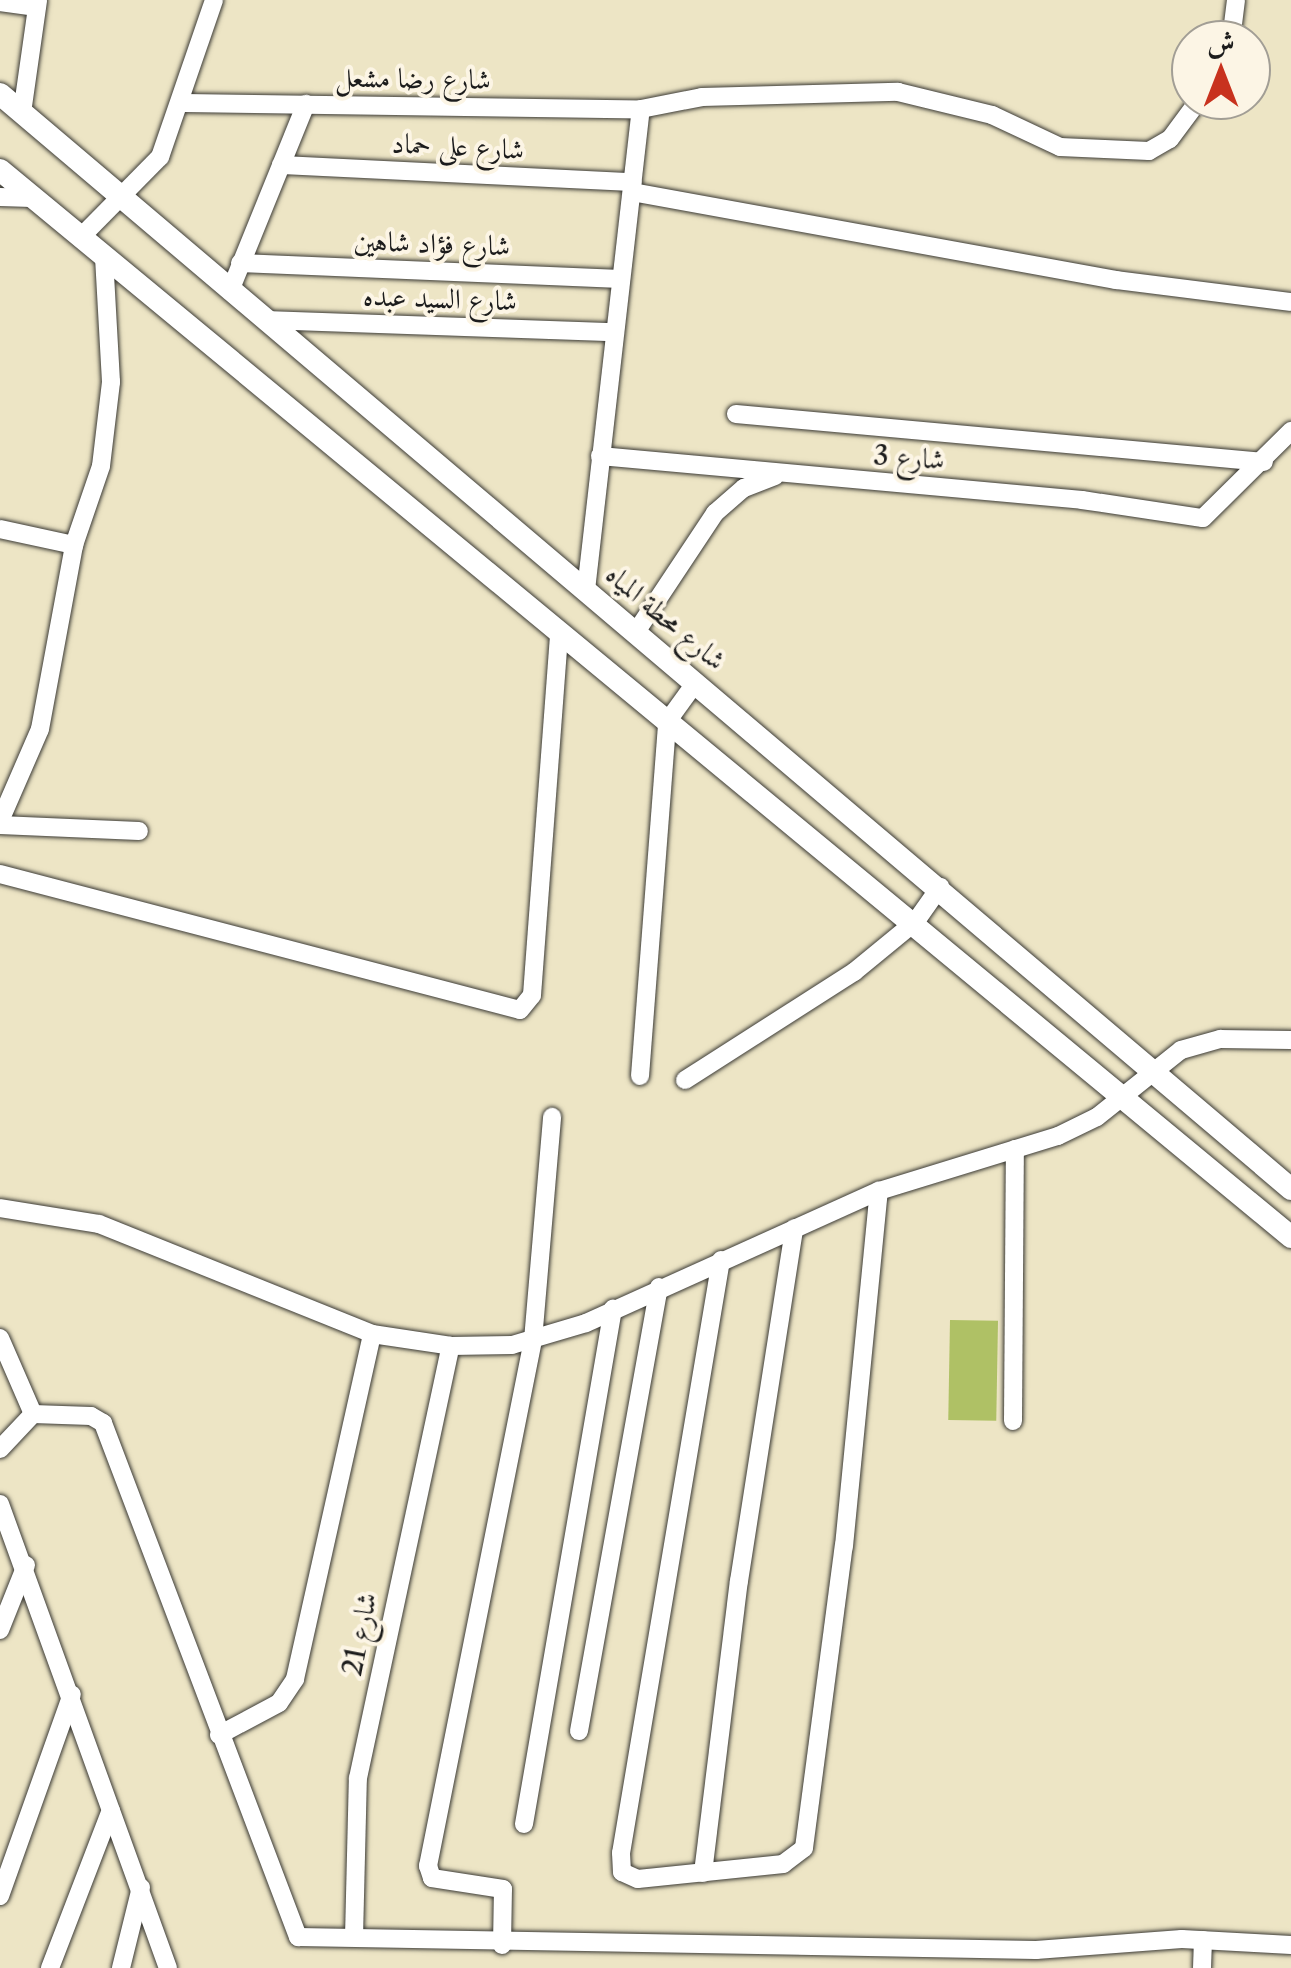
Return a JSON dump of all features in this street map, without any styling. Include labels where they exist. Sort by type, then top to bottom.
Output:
[{"type":"street","points":[[80,238],[160,158],[184,103],[214,0]]},
{"type":"street","points":[[0,2],[38,3],[22,113]]},
{"type":"street","name":"شارع رضا مشعل","points":[[184,103],[640,108],[702,97],[898,92],[992,115],[1060,147],[1149,151],[1170,139],[1184,120]]},
{"type":"street","name":"شارع محطة المياه","points":[[0,94],[940,887],[1291,1189]]},
{"type":"street","points":[[230,291],[306,104]]},
{"type":"street","points":[[586,590],[640,108]]},
{"type":"street","name":"شارع على حماد","points":[[281,165],[632,187],[1116,280],[1291,302]]},
{"type":"street","points":[[0,170],[559,635],[916,921],[1291,1236]]},
{"type":"street","points":[[0,198],[32,198]]},
{"type":"street","points":[[104,258],[107,430],[74,545],[40,729],[0,823],[139,830]]},
{"type":"street","name":"شارع فؤاد شاهين","points":[[240,263],[621,278]]},
{"type":"street","name":"شارع السيد عبده","points":[[264,320],[614,332]]},
{"type":"street","points":[[736,414],[1264,462],[1291,432]]},
{"type":"street","name":"شارع 3","points":[[600,456],[1082,500],[1199,518],[1212,513],[1264,462]]},
{"type":"street","points":[[636,632],[715,513],[744,488],[792,476]]},
{"type":"street","points":[[0,529],[74,545]]},
{"type":"street","points":[[0,874],[520,1010],[532,995],[559,635]]},
{"type":"street","points":[[640,1076],[667,722],[696,682]]},
{"type":"street","points":[[685,1080],[781,1023],[916,921],[940,887]]},
{"type":"street","points":[[1044,1028],[1071,999]]},
{"type":"street","points":[[0,1208],[99,1224],[372,1334],[451,1346],[533,1340],[613,1309],[880,1191],[1075,1128],[1199,1042],[1291,1040]]},
{"type":"street","points":[[502,1944],[503,1889],[432,1878],[428,1866],[533,1340],[552,1117]]},
{"type":"street","points":[[1012,1421],[1015,1149]]},
{"type":"street","points":[[721,1260],[621,1861],[627,1877],[638,1879],[794,1861],[806,1843],[880,1191]]},
{"type":"street","points":[[703,1873],[739,1581],[794,1228]]},
{"type":"street","points":[[580,1731],[659,1287]]},
{"type":"street","points":[[524,1824],[613,1309]]},
{"type":"street","points":[[219,1734],[279,1702],[294,1679],[372,1334]]},
{"type":"street","points":[[0,1338],[33,1414]]},
{"type":"street","name":"شارع 21","points":[[354,1937],[358,1778],[451,1346]]},
{"type":"street","points":[[0,1449],[33,1414],[91,1416],[103,1423],[296,1934],[306,1940],[354,1937],[502,1944],[1036,1950],[1203,1940],[1291,1945]]},
{"type":"street","points":[[0,1504],[26,1564],[168,1968]]},
{"type":"street","points":[[0,1630],[26,1564]]},
{"type":"street","points":[[0,1896],[72,1694]]},
{"type":"street","points":[[50,1968],[111,1810]]},
{"type":"street","points":[[121,1968],[141,1886]]},
{"type":"street","points":[[1202,1968],[1203,1940]]},
{"type":"green space","points":[[950,1320],[998,1321],[996,1421],[948,1420]]}]
